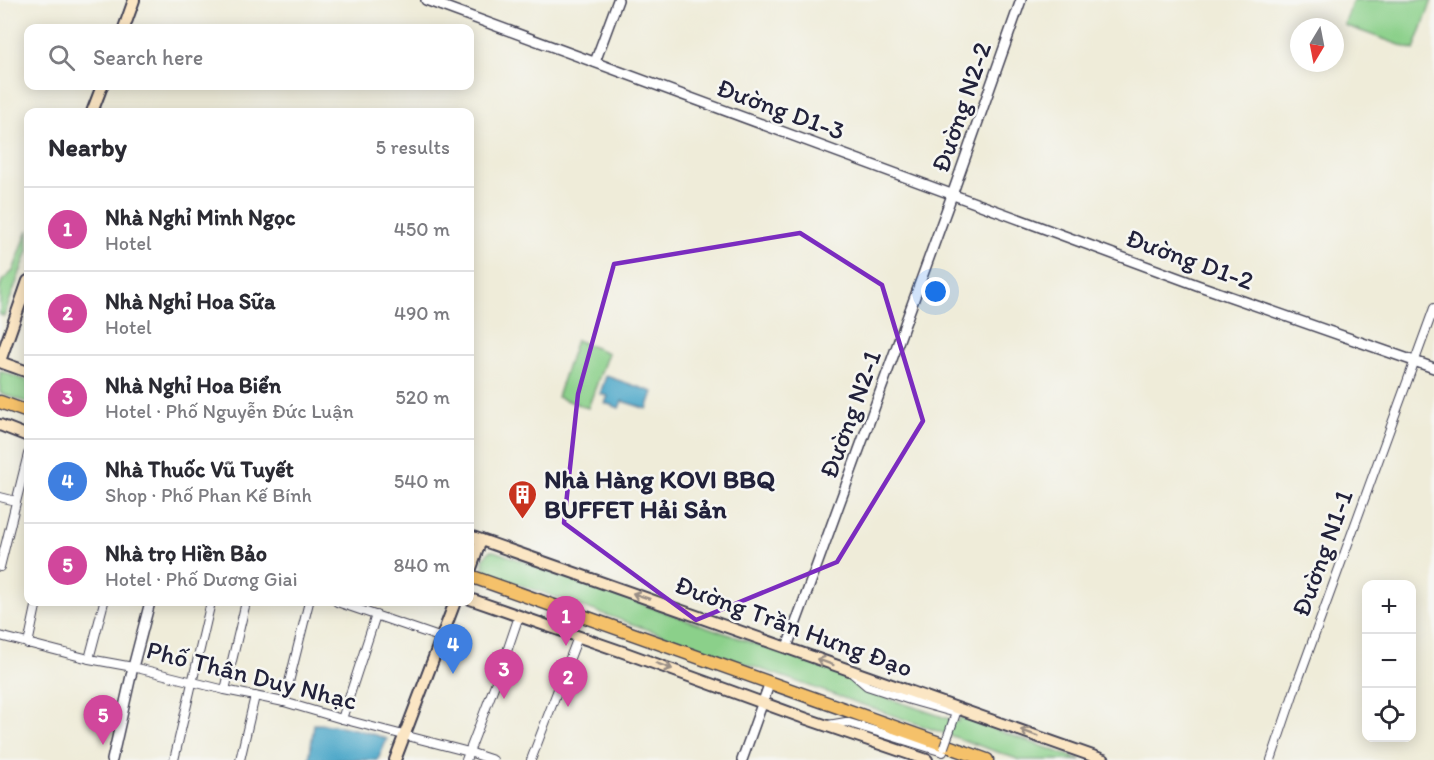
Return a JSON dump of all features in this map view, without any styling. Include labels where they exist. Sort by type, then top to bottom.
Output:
[{"type":"highway","points":[[0,402],[24,411]]},
{"type":"highway","points":[[474,577],[987,760]]},
{"type":"main road","points":[[125,24],[134,0]]},
{"type":"main road","points":[[94,108],[100,90]]},
{"type":"main road","points":[[24,293],[0,362],[24,371]]},
{"type":"main road","points":[[0,426],[24,435]]},
{"type":"main road","name":"Đường Trần Hưng Đạo","points":[[474,537],[1104,760]]},
{"type":"main road","points":[[474,560],[481,540]]},
{"type":"main road","points":[[474,600],[927,760]]},
{"type":"main road","points":[[395,760],[454,606]]},
{"type":"street","name":"Đường D1-3","points":[[426,0],[952,195]]},
{"type":"street","points":[[595,62],[618,0]]},
{"type":"street","name":"Đường N2-2","points":[[952,195],[1021,0]]},
{"type":"street","name":"Đường D1-2","points":[[952,195],[1197,285],[1434,368]]},
{"type":"street","name":"Đường N2-1","points":[[787,647],[952,195]]},
{"type":"street","name":"Đường N1-1","points":[[1271,760],[1434,308]]},
{"type":"street","points":[[0,567],[16,501],[24,486]]},
{"type":"street","points":[[0,497],[16,501]]},
{"type":"street","points":[[28,644],[36,606]]},
{"type":"street","points":[[89,659],[103,606]]},
{"type":"street","points":[[112,760],[149,606]]},
{"type":"street","points":[[174,760],[210,606]]},
{"type":"street","points":[[225,690],[245,606]]},
{"type":"street","points":[[284,702],[308,606]]},
{"type":"street","points":[[350,606],[442,638]]},
{"type":"street","points":[[342,719],[376,615]]},
{"type":"street","points":[[468,756],[519,616]]},
{"type":"street","name":"Phố Thân Duy Nhạc","points":[[0,636],[89,659],[284,702],[405,735],[468,756],[494,760]]},
{"type":"street","points":[[531,760],[578,636]]},
{"type":"street","points":[[827,725],[846,722],[943,752],[956,713],[867,686],[849,670]]},
{"type":"street","points":[[742,760],[770,682]]},
{"type":"street","points":[[240,760],[255,696]]},
{"type":"highlighted area","points":[[800,233],[882,285],[923,421],[837,562],[696,620],[564,523],[578,394],[614,264]]},
{"type":"green space","points":[[1353,0],[1432,0],[1414,50],[1344,25]]},
{"type":"green space","points":[[24,241],[24,262],[4,316],[0,315],[0,288],[2,281],[13,271]]},
{"type":"green space","points":[[576,340],[608,353],[588,408],[557,397]]},
{"type":"green space","points":[[0,371],[24,380],[24,402],[0,393]]},
{"type":"green space","points":[[490,551],[851,678],[858,688],[958,722],[960,717],[1081,760],[1020,760],[484,572],[483,559]]},
{"type":"water","points":[[606,376],[653,392],[647,409],[622,401],[619,408],[605,403],[608,396],[600,394]]},
{"type":"water","points":[[314,724],[351,728],[387,739],[378,760],[309,760]]},
{"type":"place","name":"Nhà Hàng KOVI BBQ BUFFET Hải Sản","points":[[523,520]]},
{"type":"place","name":"Nhà Nghỉ Minh Ngọc","points":[[566,646]]},
{"type":"place","name":"Nhà Thuốc Vũ Tuyết","points":[[453,674]]},
{"type":"place","name":"Nhà Nghỉ Hoa Biển","points":[[504,699]]},
{"type":"place","name":"Nhà Nghỉ Hoa Sữa","points":[[568,707]]},
{"type":"place","name":"Nhà trọ Hiền Bảo","points":[[103,745]]}]
